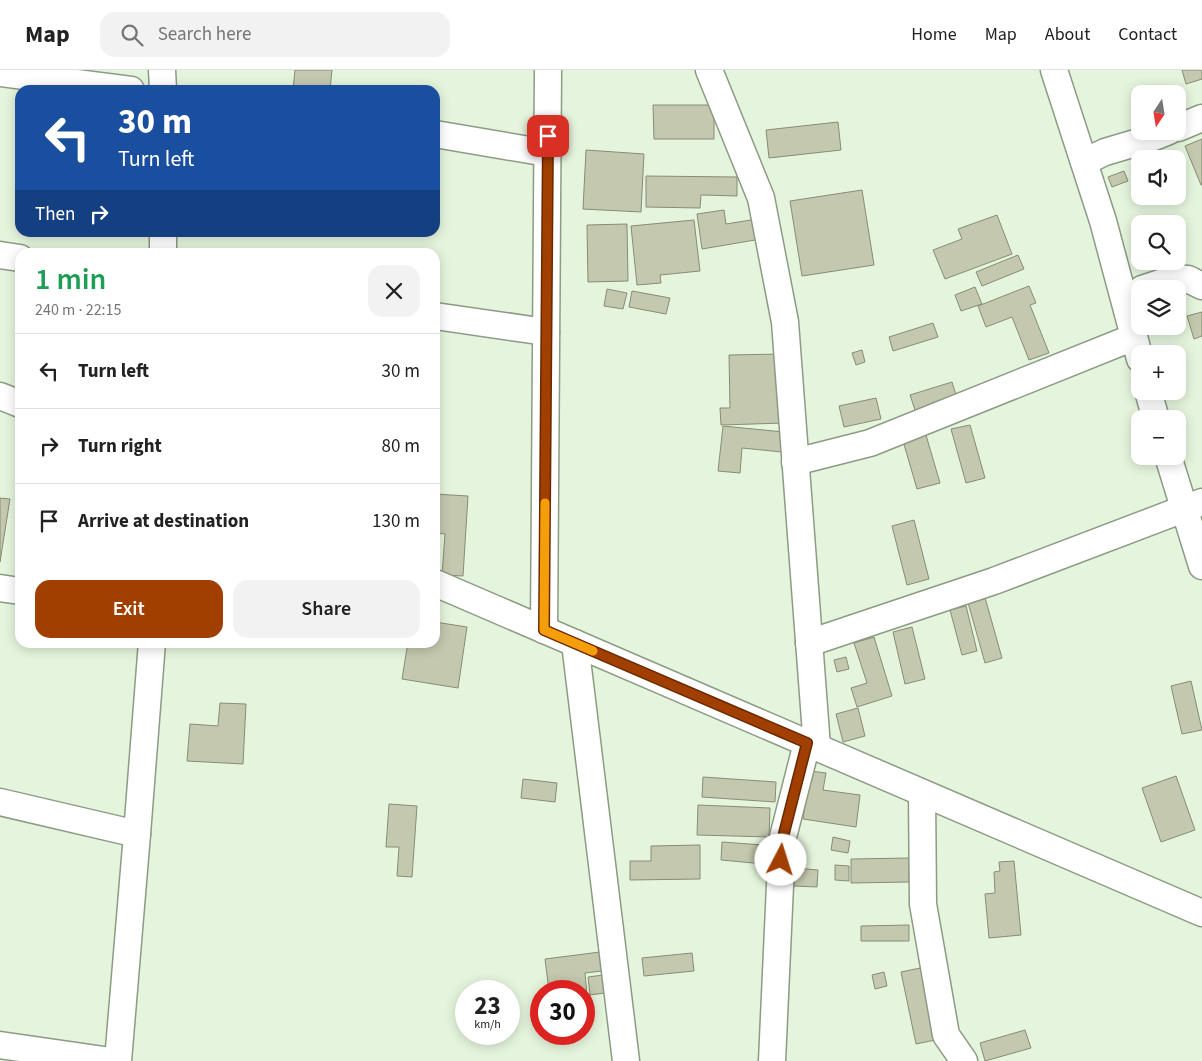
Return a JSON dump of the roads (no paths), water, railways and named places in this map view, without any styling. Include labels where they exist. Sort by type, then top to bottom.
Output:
[{"type":"street","points":[[162,70],[163,85]]},
{"type":"street","points":[[544,630],[548,70]]},
{"type":"street","points":[[708,70],[761,198],[785,322],[809,643],[812,745],[782,841],[772,1061]]},
{"type":"street","points":[[0,73],[92,85]]},
{"type":"street","points":[[1062,73],[1084,162],[1103,221],[1131,282]]},
{"type":"street","points":[[1186,125],[1202,118]]},
{"type":"street","points":[[440,135],[548,153]]},
{"type":"street","points":[[1084,162],[1106,152],[1149,140]]},
{"type":"street","points":[[0,255],[15,257]]},
{"type":"street","points":[[1169,280],[1175,278],[1188,279],[1202,286]]},
{"type":"street","points":[[440,317],[546,332]]},
{"type":"street","points":[[795,462],[870,443],[1131,350]]},
{"type":"street","points":[[0,396],[15,402]]},
{"type":"street","points":[[1172,465],[1193,506],[1202,566]]},
{"type":"street","points":[[809,643],[994,581],[1193,506]]},
{"type":"street","points":[[440,585],[1202,913]]},
{"type":"street","points":[[0,588],[15,590]]},
{"type":"street","points":[[575,643],[626,1061]]},
{"type":"street","points":[[118,1061],[152,648]]},
{"type":"street","points":[[922,793],[923,904],[946,1035],[964,1061]]},
{"type":"street","points":[[0,802],[137,834]]},
{"type":"street","points":[[0,1045],[112,1061]]}]
